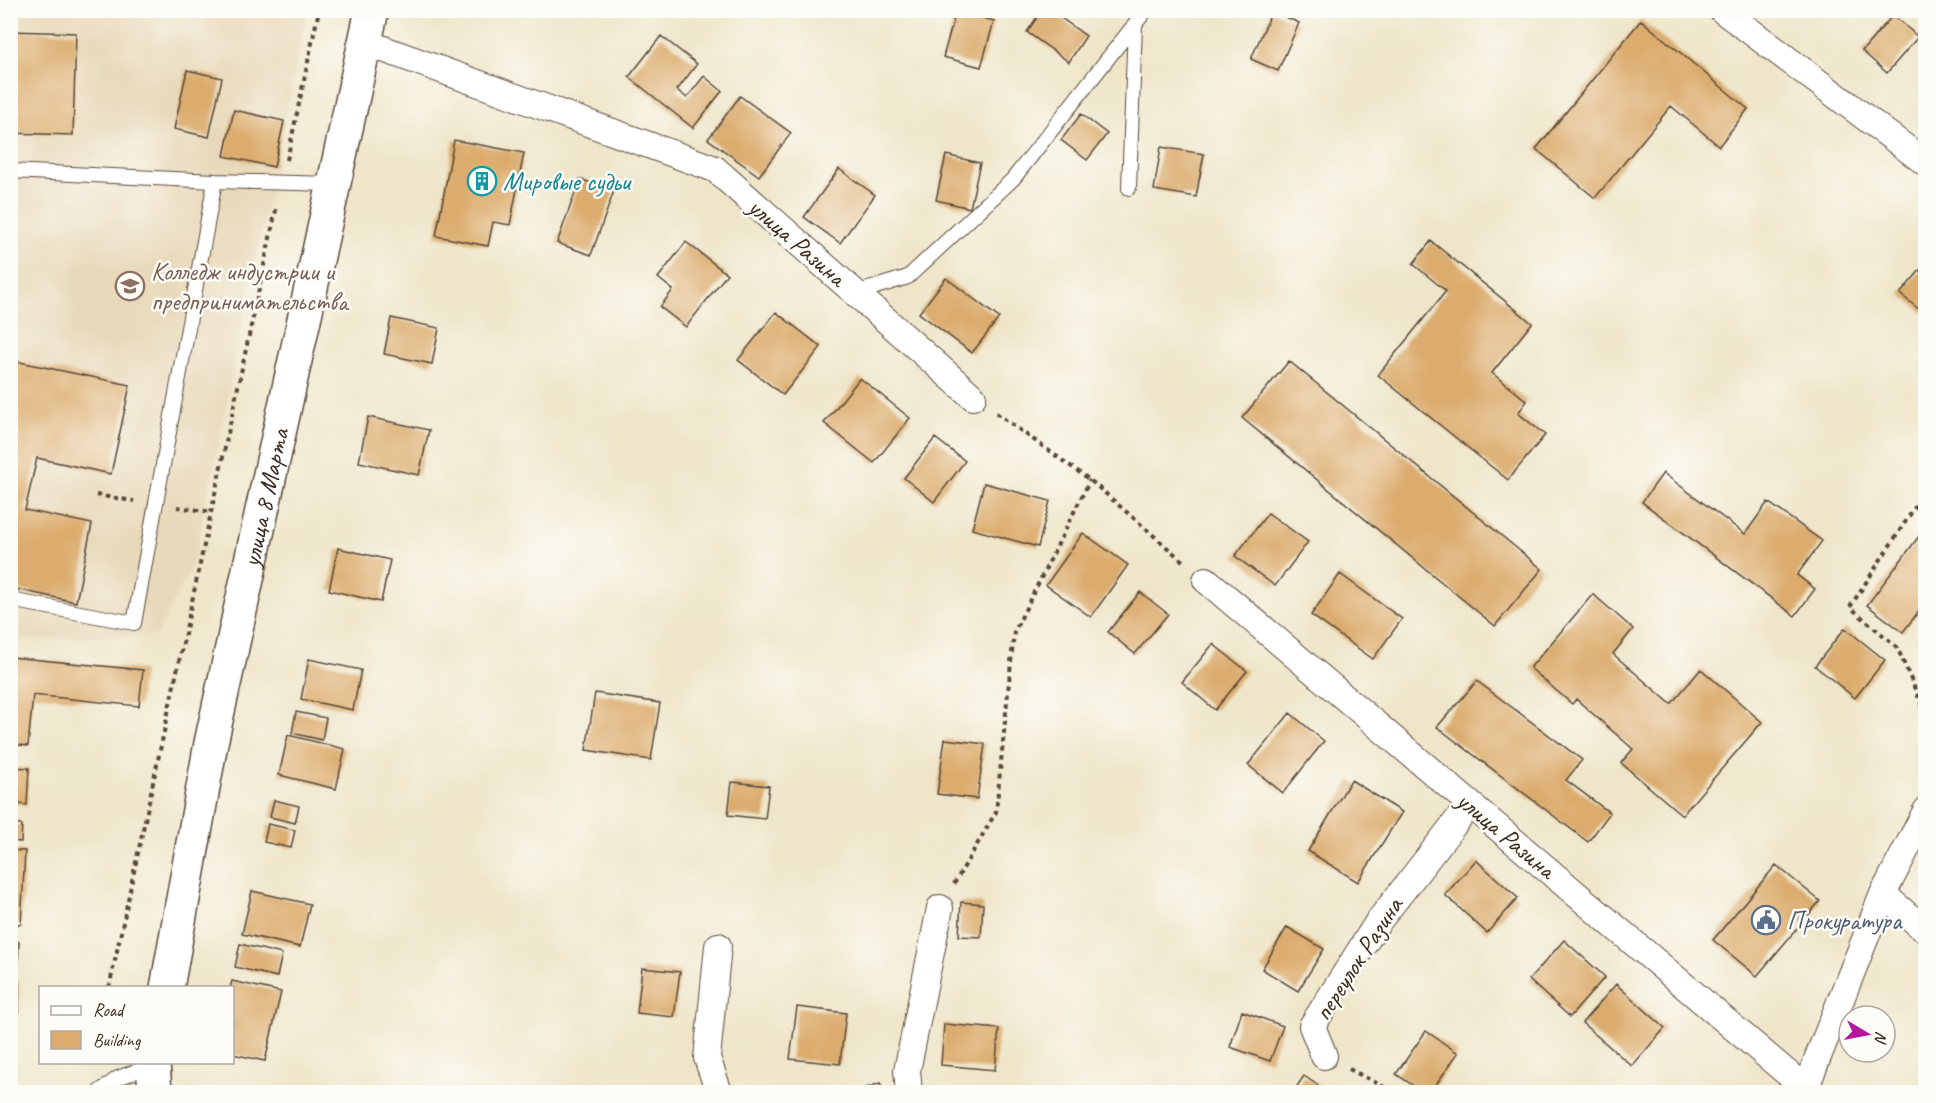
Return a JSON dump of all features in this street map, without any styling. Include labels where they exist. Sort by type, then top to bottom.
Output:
[{"type":"main road","name":"улица 8 Марта","points":[[166,986],[211,743],[372,10]]},
{"type":"street","points":[[1722,11],[1926,163]]},
{"type":"street","name":"улица Разина","points":[[364,42],[715,169],[973,397]]},
{"type":"street","name":"улица Разина","points":[[1206,580],[1805,1091]]},
{"type":"street","name":"переулок Разина","points":[[1324,1056],[1312,1026],[1378,922],[1470,804]]},
{"type":"street","points":[[1805,1091],[1884,894],[1926,811]]},
{"type":"street","points":[[1884,894],[1926,931]]},
{"type":"street","points":[[909,1092],[907,1071],[940,908]]},
{"type":"street","points":[[717,946],[707,1058],[719,1092]]},
{"type":"lane","points":[[856,293],[908,278],[1013,179],[1146,10]]},
{"type":"lane","points":[[1129,188],[1135,24]]},
{"type":"lane","points":[[10,171],[333,184]]},
{"type":"lane","points":[[10,600],[134,623],[215,181]]},
{"type":"lane","points":[[99,1092],[118,1078],[154,1073]]},
{"type":"path","points":[[109,986],[319,10]]},
{"type":"path","points":[[973,397],[1090,480],[1168,549]]},
{"type":"path","points":[[940,908],[996,812],[1014,632],[1090,480]]},
{"type":"path","points":[[1926,490],[1850,608],[1897,647],[1926,715]]},
{"type":"path","name":"переулок Разина","points":[[1324,1056],[1394,1092]]},
{"type":"shaded area","name":"Колледж индустрии и предпринимательства","points":[[10,11],[307,11],[194,562],[157,635],[11,640]]},
{"type":"building","points":[[1042,10],[1050,10],[1086,36],[1069,62],[1027,32]]},
{"type":"building","points":[[956,11],[994,21],[981,67],[943,57]]},
{"type":"building","points":[[1272,11],[1299,23],[1278,71],[1251,59]]},
{"type":"building","points":[[1893,15],[1918,37],[1887,73],[1862,51]]},
{"type":"building","points":[[1641,20],[1748,109],[1719,146],[1671,106],[1595,198],[1536,149]]},
{"type":"building","points":[[10,31],[76,33],[73,135],[10,133]]},
{"type":"building","points":[[661,36],[697,64],[677,90],[687,98],[704,76],[722,91],[693,128],[629,77]]},
{"type":"building","points":[[187,70],[222,78],[209,137],[174,129]]},
{"type":"building","points":[[740,96],[791,133],[759,176],[708,139]]},
{"type":"building","points":[[234,110],[284,121],[274,167],[224,156]]},
{"type":"building","points":[[1081,114],[1107,134],[1087,160],[1061,140]]},
{"type":"building","name":"Мировые судьи","points":[[454,140],[524,153],[510,225],[493,222],[488,246],[436,236]]},
{"type":"building","points":[[1161,147],[1204,154],[1196,197],[1154,190]]},
{"type":"building","points":[[946,155],[980,163],[970,208],[936,200]]},
{"type":"building","points":[[839,169],[875,195],[840,243],[804,217]]},
{"type":"building","points":[[580,179],[614,191],[591,255],[557,243]]},
{"type":"building","points":[[1431,241],[1532,323],[1492,373],[1527,401],[1518,413],[1545,435],[1508,480],[1378,375],[1446,291],[1413,264]]},
{"type":"building","points":[[686,242],[727,274],[686,327],[660,307],[673,290],[658,278]]},
{"type":"building","points":[[1926,263],[1926,315],[1900,294]]},
{"type":"building","points":[[946,278],[999,318],[972,353],[919,313]]},
{"type":"building","points":[[776,312],[821,347],[783,395],[738,360]]},
{"type":"building","points":[[391,318],[439,328],[432,364],[384,354]]},
{"type":"building","points":[[10,360],[130,385],[111,474],[37,458],[25,510],[92,524],[76,602],[10,588]]},
{"type":"building","points":[[1289,361],[1542,569],[1495,626],[1242,418]]},
{"type":"building","points":[[860,378],[910,418],[874,463],[824,423]]},
{"type":"building","points":[[368,417],[429,430],[419,475],[359,462]]},
{"type":"building","points":[[935,438],[965,461],[934,502],[904,478]]},
{"type":"building","points":[[1663,473],[1745,534],[1768,502],[1822,541],[1797,575],[1815,589],[1795,616],[1642,502]]},
{"type":"building","points":[[984,483],[1050,501],[1038,547],[972,529]]},
{"type":"building","points":[[1268,513],[1308,542],[1275,586],[1235,556]]},
{"type":"building","points":[[1926,527],[1926,602],[1903,632],[1867,605]]},
{"type":"building","points":[[1083,533],[1128,565],[1091,617],[1046,585]]},
{"type":"building","points":[[338,548],[390,560],[381,602],[329,590]]},
{"type":"building","points":[[1340,574],[1402,619],[1373,659],[1311,615]]},
{"type":"building","points":[[1140,592],[1168,614],[1135,654],[1108,632]]},
{"type":"building","points":[[1593,594],[1633,629],[1613,654],[1671,704],[1701,669],[1762,722],[1682,815],[1621,763],[1633,749],[1576,699],[1572,704],[1530,668]]},
{"type":"building","points":[[1845,628],[1885,660],[1855,698],[1815,666]]},
{"type":"building","points":[[1213,644],[1247,671],[1215,710],[1182,682]]},
{"type":"building","points":[[10,657],[143,670],[139,706],[33,695],[28,746],[10,744]]},
{"type":"building","points":[[309,659],[361,670],[353,710],[301,699]]},
{"type":"building","points":[[1477,681],[1582,760],[1566,780],[1610,813],[1588,842],[1437,727]]},
{"type":"building","points":[[595,693],[660,703],[651,760],[586,750]]},
{"type":"building","points":[[296,712],[326,718],[322,740],[292,733]]},
{"type":"building","points":[[1290,713],[1324,741],[1283,793],[1248,765]]},
{"type":"building","points":[[288,735],[345,749],[336,789],[279,775]]},
{"type":"building","points":[[945,739],[985,744],[977,799],[937,794]]},
{"type":"building","points":[[10,767],[29,768],[27,805],[10,803]]},
{"type":"building","points":[[1351,780],[1402,812],[1358,882],[1308,851]]},
{"type":"building","points":[[732,782],[769,786],[765,819],[728,815]]},
{"type":"building","points":[[274,800],[299,806],[295,823],[270,817]]},
{"type":"building","points":[[10,824],[22,825],[21,842],[10,841]]},
{"type":"building","points":[[268,824],[295,830],[291,848],[264,842]]},
{"type":"building","points":[[10,850],[25,851],[21,924],[10,924]]},
{"type":"building","points":[[1476,860],[1518,898],[1487,933],[1445,895]]},
{"type":"building","name":"Прокуратура","points":[[1776,865],[1820,901],[1757,976],[1713,940]]},
{"type":"building","points":[[252,891],[310,904],[300,947],[242,934]]},
{"type":"building","points":[[961,902],[983,904],[981,937],[959,936]]},
{"type":"building","points":[[1287,927],[1324,949],[1298,991],[1262,969]]},
{"type":"building","points":[[1564,940],[1605,977],[1570,1017],[1529,980]]},
{"type":"building","points":[[10,942],[19,942],[18,966],[10,966]]},
{"type":"building","points":[[240,944],[282,954],[277,977],[235,967]]},
{"type":"building","points":[[642,968],[680,972],[674,1017],[637,1013]]},
{"type":"building","points":[[10,981],[19,981],[19,1011],[10,1011]]},
{"type":"building","points":[[232,981],[281,992],[265,1061],[234,1054],[234,986],[231,986]]},
{"type":"building","points":[[1616,984],[1665,1028],[1632,1066],[1582,1023]]},
{"type":"building","points":[[797,1007],[846,1013],[840,1064],[790,1059]]},
{"type":"building","points":[[1242,1011],[1283,1026],[1270,1061],[1230,1047]]},
{"type":"building","points":[[944,1024],[999,1029],[995,1070],[941,1065]]},
{"type":"building","points":[[1426,1031],[1458,1053],[1431,1092],[1423,1092],[1396,1074]]},
{"type":"building","points":[[1304,1076],[1328,1092],[1293,1092]]},
{"type":"building","points":[[880,1083],[883,1092],[856,1092]]},
{"type":"place","name":"Мировые судьи","points":[[482,181]]},
{"type":"place","name":"Колледж индустрии и предпринимательства","points":[[130,286]]},
{"type":"place","name":"Прокуратура","points":[[1766,920]]}]
